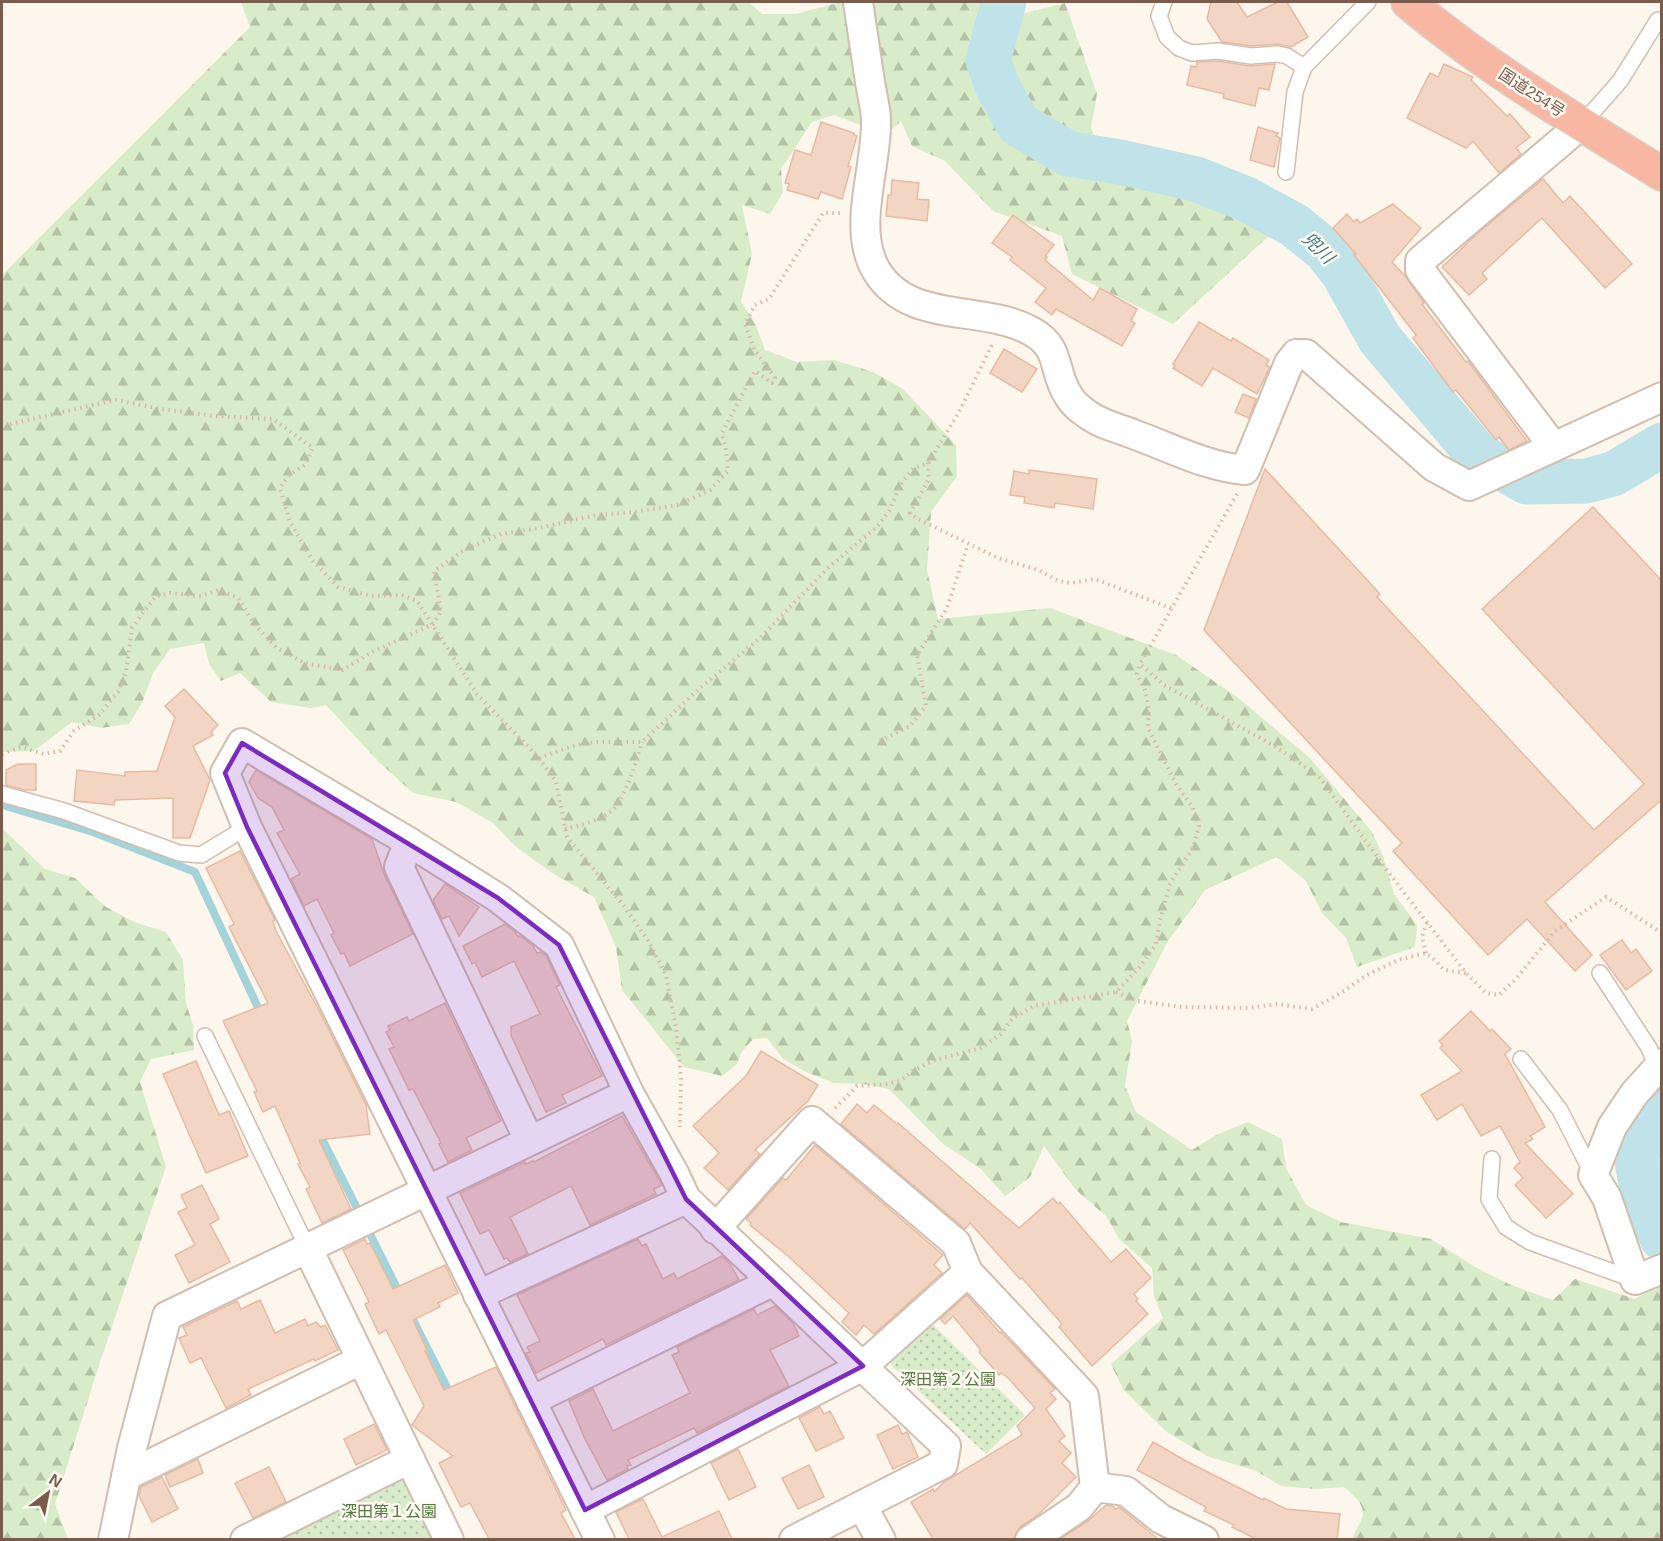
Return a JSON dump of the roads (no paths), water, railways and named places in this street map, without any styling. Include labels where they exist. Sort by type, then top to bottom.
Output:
[{"type":"highway","name":"国道254号","points":[[1408,2],[1437,27],[1485,62],[1662,174]]},
{"type":"street","points":[[858,2],[876,118],[865,223],[868,251],[876,270],[889,286],[913,303],[1022,325],[1046,340],[1054,355],[1060,379],[1069,397],[1088,415],[1182,453],[1232,469],[1245,470],[1289,363],[1296,354],[1306,354],[1434,467],[1469,486],[1662,397]]},
{"type":"street","points":[[1552,446],[1420,270],[1420,261],[1582,124]]},
{"type":"street","points":[[600,1539],[247,827],[225,773],[242,743],[498,898],[559,945],[629,1093],[686,1199],[946,1446],[943,1464],[794,1539]]},
{"type":"street","points":[[408,842],[399,867],[529,1140]]},
{"type":"street","points":[[1659,1065],[1634,1094],[1612,1127],[1593,1175],[1607,1198],[1635,1280],[1662,1269]]},
{"type":"street","points":[[113,1539],[126,1476],[167,1316],[629,1093]]},
{"type":"street","points":[[715,1229],[812,1121],[956,1243],[968,1272],[1084,1396],[1095,1487],[1079,1507],[1030,1539]]},
{"type":"street","points":[[478,1295],[686,1199]]},
{"type":"street","points":[[307,1247],[449,1539]]},
{"type":"street","points":[[585,1510],[863,1366],[968,1272]]},
{"type":"street","points":[[531,1401],[772,1282]]},
{"type":"street","points":[[126,1476],[361,1360]]},
{"type":"street","points":[[245,1539],[410,1459]]},
{"type":"street","points":[[1095,1487],[1126,1491],[1161,1519],[1204,1539]]},
{"type":"street","points":[[862,1506],[881,1539]]},
{"type":"lane","points":[[1164,2],[1159,16],[1167,37],[1179,48],[1192,53],[1218,51],[1251,56],[1278,54],[1287,56],[1304,67]]},
{"type":"lane","points":[[1286,172],[1295,92],[1304,67],[1368,2]]},
{"type":"lane","points":[[1582,124],[1620,81],[1658,20]]},
{"type":"lane","points":[[2,794],[64,811],[179,854],[201,855],[247,827]]},
{"type":"lane","points":[[1600,973],[1659,1065]]},
{"type":"lane","points":[[205,1036],[307,1247]]},
{"type":"lane","points":[[1521,1059],[1560,1110],[1593,1175]]},
{"type":"lane","points":[[1492,1159],[1490,1199],[1506,1227],[1530,1242],[1635,1280]]},
{"type":"waterway","name":"兜川","points":[[1004,2],[988,60],[997,85],[1018,124],[1069,154],[1120,162],[1196,179],[1246,199],[1294,225],[1325,250],[1343,273],[1380,339],[1478,455],[1527,482],[1586,481],[1613,474],[1662,445]]},
{"type":"waterway","points":[[2,805],[93,832],[195,872],[261,1014]]},
{"type":"waterway","name":"兜川","points":[[1662,1109],[1657,1113],[1636,1156],[1643,1194],[1662,1238]]},
{"type":"waterway","points":[[319,1133],[361,1216]]},
{"type":"waterway","points":[[366,1226],[401,1296]]},
{"type":"waterway","points":[[409,1312],[451,1395]]},
{"type":"park label","name":"深田第２公園","points":[[948,1379]]},
{"type":"park label","name":"深田第１公園","points":[[389,1511]]}]
